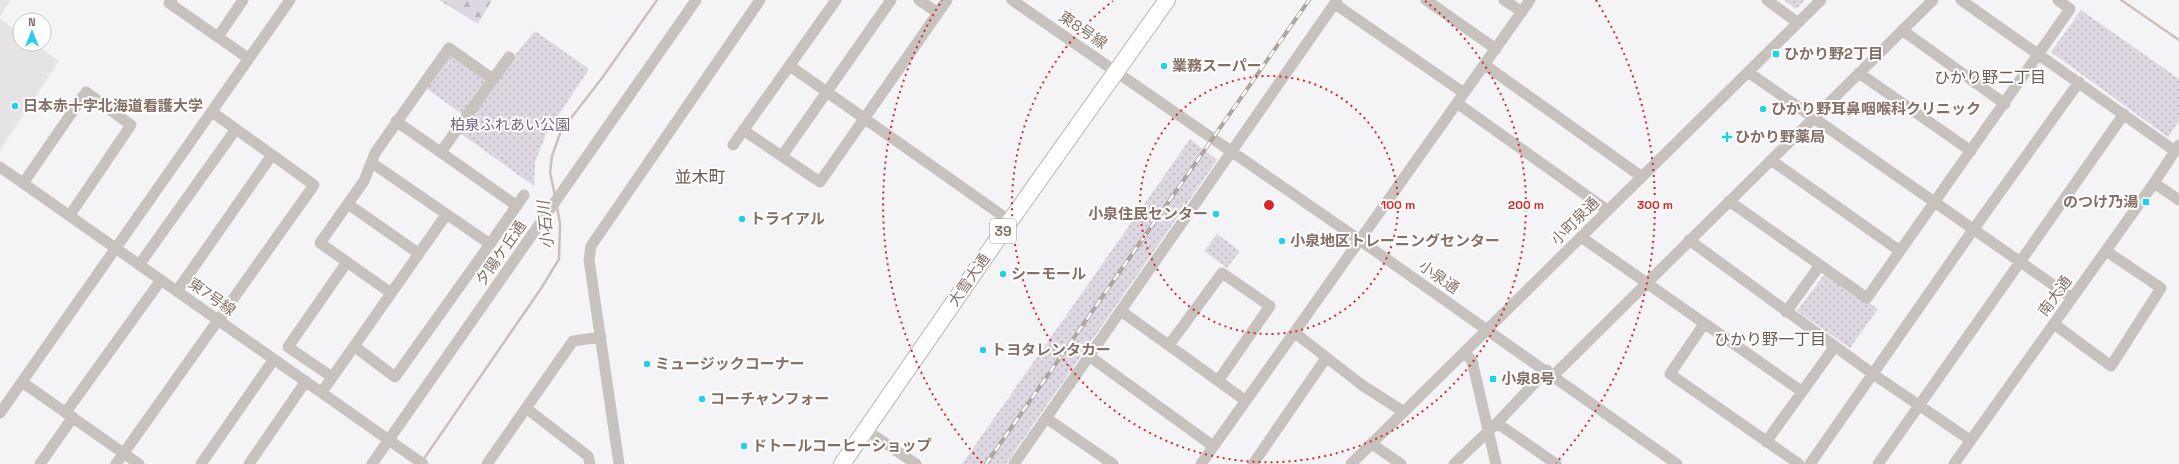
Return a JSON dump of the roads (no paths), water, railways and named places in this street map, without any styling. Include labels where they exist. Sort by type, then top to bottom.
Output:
[{"type":"highway","name":"大雪大通","points":[[842,464],[1010,222],[1167,0]]},
{"type":"street","points":[[172,0],[169,3],[248,58]]},
{"type":"street","points":[[218,37],[243,0]]},
{"type":"street","points":[[0,413],[114,248],[212,112],[248,58],[290,0]]},
{"type":"street","name":"夕陽ケ丘通","points":[[372,464],[696,0]]},
{"type":"street","points":[[618,464],[589,260],[591,246],[760,0]]},
{"type":"street","points":[[733,145],[836,0]]},
{"type":"street","points":[[782,156],[891,0]]},
{"type":"street","points":[[919,0],[938,13]]},
{"type":"street","points":[[743,130],[820,182],[863,118],[947,0]]},
{"type":"street","name":"東8号線","points":[[1012,0],[1117,71]]},
{"type":"street","points":[[1426,0],[1496,49]]},
{"type":"street","points":[[1504,0],[1522,12]]},
{"type":"street","points":[[1201,464],[1361,241],[1457,102],[1485,65],[1530,0]]},
{"type":"street","points":[[1767,0],[1798,23]]},
{"type":"street","name":"小町泉通","points":[[1351,464],[1821,0]]},
{"type":"street","points":[[1454,464],[1647,282],[1932,0]]},
{"type":"street","points":[[1961,0],[2124,114],[2177,148]]},
{"type":"street","points":[[1729,201],[1867,298],[2005,104],[2070,9],[2058,0]]},
{"type":"street","points":[[1014,464],[1233,152],[1336,2],[1464,93]]},
{"type":"street","points":[[1902,30],[2005,104]]},
{"type":"street","points":[[391,293],[320,243],[364,181],[375,153],[396,121],[449,48],[493,79]]},
{"type":"street","points":[[441,152],[509,57]]},
{"type":"street","points":[[1485,65],[1642,176]]},
{"type":"street","points":[[790,66],[1010,222]]},
{"type":"street","name":"小泉通","points":[[1117,71],[1149,96],[1163,103],[1550,373],[1677,464]]},
{"type":"street","points":[[1748,72],[2072,298]]},
{"type":"street","points":[[1859,73],[1971,151]]},
{"type":"street","points":[[1810,464],[1973,230],[2079,82]]},
{"type":"street","points":[[24,182],[86,92],[131,125],[70,215]]},
{"type":"street","points":[[1457,102],[1607,210]]},
{"type":"street","points":[[116,464],[314,184],[212,112]]},
{"type":"street","points":[[1878,464],[2124,114]]},
{"type":"street","points":[[396,121],[517,206]]},
{"type":"street","points":[[139,265],[236,129]]},
{"type":"street","name":"南大通","points":[[1954,464],[2154,183],[2177,148]]},
{"type":"street","points":[[177,291],[272,155]]},
{"type":"street","points":[[1770,160],[1900,251]]},
{"type":"street","points":[[372,162],[446,215],[490,244]]},
{"type":"street","name":"東7号線","points":[[0,166],[114,248],[423,464]]},
{"type":"street","points":[[2154,183],[2179,200]]},
{"type":"street","points":[[354,346],[395,377],[524,195]]},
{"type":"street","points":[[348,204],[418,253]]},
{"type":"street","points":[[322,392],[446,215]]},
{"type":"street","points":[[1581,237],[1801,391]]},
{"type":"street","points":[[1689,240],[1786,312],[1970,440]]},
{"type":"street","points":[[2054,324],[2111,366],[2161,288],[2106,251]]},
{"type":"street","points":[[332,377],[288,347],[346,262]]},
{"type":"street","points":[[1786,312],[1820,265]]},
{"type":"street","points":[[1168,345],[1222,273],[1270,306],[1218,381]]},
{"type":"street","points":[[40,464],[69,415],[161,280]]},
{"type":"street","points":[[1121,311],[1246,401]]},
{"type":"street","points":[[1704,324],[1670,374],[1798,464]]},
{"type":"street","points":[[1295,333],[1326,358],[1404,412]]},
{"type":"street","points":[[487,464],[573,341],[601,338]]},
{"type":"street","points":[[1766,442],[1834,346]]},
{"type":"street","points":[[1464,352],[1472,361],[1496,464]]},
{"type":"street","points":[[1089,356],[1214,446]]},
{"type":"street","points":[[1253,464],[1326,358]]},
{"type":"street","points":[[201,464],[274,359]]},
{"type":"street","points":[[249,464],[306,381]]},
{"type":"street","points":[[22,382],[139,464]]},
{"type":"street","points":[[526,408],[588,456],[590,464]]},
{"type":"street","points":[[1046,418],[1113,464]]},
{"type":"street","points":[[1498,423],[1556,464]]},
{"type":"street","points":[[866,430],[916,464]]},
{"type":"street","points":[[1372,444],[1401,464]]},
{"type":"waterway","name":"小石川","points":[[555,196],[550,172],[552,156],[561,131],[602,78],[657,0]]},
{"type":"waterway","name":"小石川","points":[[2121,0],[2179,40]]},
{"type":"waterway","name":"小石川","points":[[423,460],[542,287],[559,259],[560,224],[557,207]]},
{"type":"railway","points":[[986,464],[1309,0]]},
{"type":"place","name":"ひかり野2丁目","points":[[1776,54]]},
{"type":"place","name":"業務スーパー","points":[[1164,66]]},
{"type":"place","name":"日本赤十字北海道看護大学","points":[[15,106]]},
{"type":"place","name":"ひかり野耳鼻咽喉科クリニック","points":[[1763,109]]},
{"type":"place","name":"ひかり野薬局","points":[[1727,137]]},
{"type":"place","name":"のつけ乃湯","points":[[2146,202]]},
{"type":"place","name":"小泉住民センター","points":[[1216,214]]},
{"type":"place","name":"トライアル","points":[[742,219]]},
{"type":"place","name":"小泉地区トレーニングセンター","points":[[1282,241]]},
{"type":"place","name":"シーモール","points":[[1003,274]]},
{"type":"place","name":"トヨタレンタカー","points":[[983,350]]},
{"type":"place","name":"ミュージックコーナー","points":[[647,364]]},
{"type":"place","name":"小泉8号","points":[[1493,379]]},
{"type":"place","name":"コーチャンフォー","points":[[702,399]]},
{"type":"place","name":"ドトールコーヒーショップ","points":[[744,446]]},
{"type":"district","name":"ひかり野二丁目","points":[[1990,77]]},
{"type":"district","name":"並木町","points":[[700,177]]},
{"type":"district","name":"ひかり野一丁目","points":[[1770,339]]},
{"type":"park label","name":"柏泉ふれあい公園","points":[[510,125]]}]
